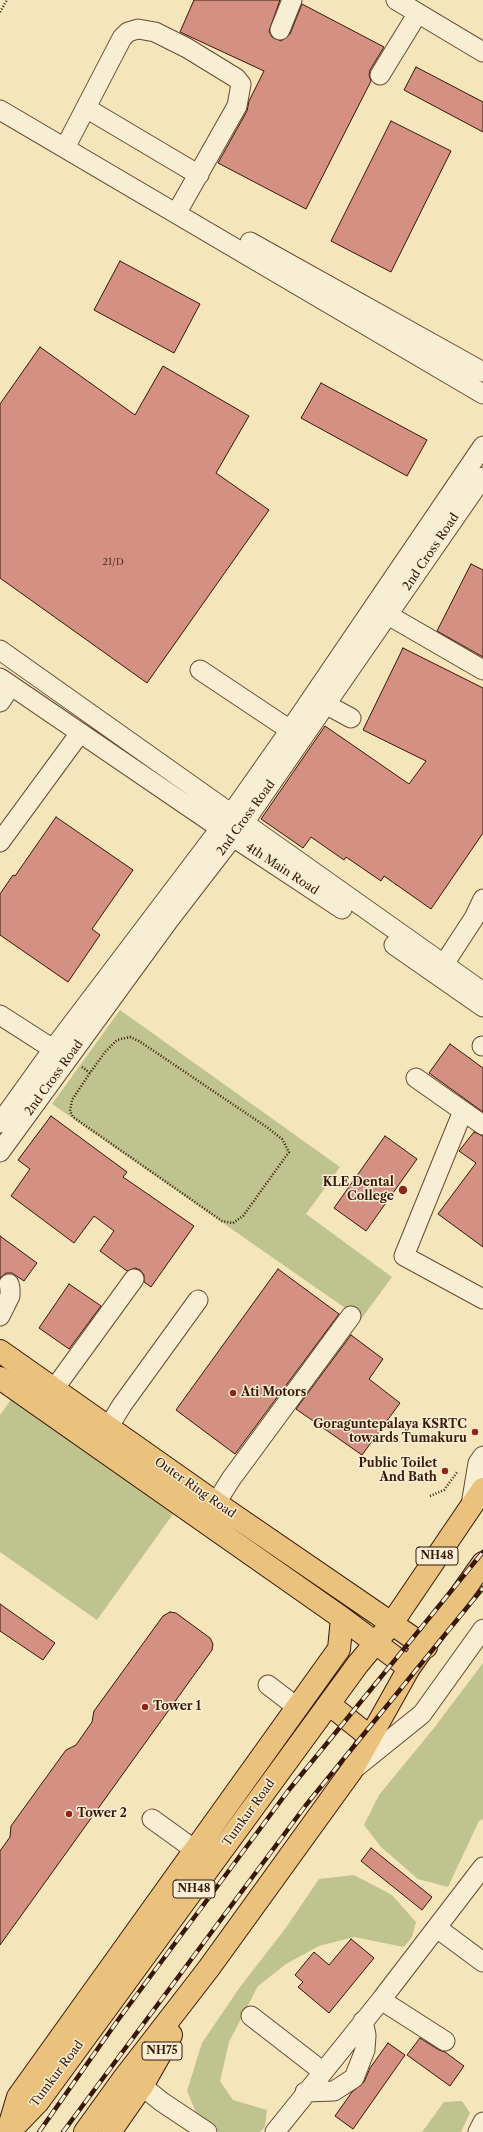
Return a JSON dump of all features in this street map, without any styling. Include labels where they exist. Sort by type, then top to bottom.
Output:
[{"type":"highway","name":"Outer Ring Road","points":[[0,1351],[108,1428],[426,1647]]},
{"type":"highway","name":"Outer Ring Road","points":[[0,1378],[342,1618],[409,1668]]},
{"type":"highway","name":"Tumkur Road","points":[[8,2132],[38,2102],[329,1704],[392,1623],[477,1497]]},
{"type":"highway","points":[[85,2132],[124,2078],[209,1968],[352,1770],[409,1668],[426,1647],[452,1604],[483,1563]]},
{"type":"highway","points":[[8,2132],[18,2097],[298,1708],[338,1649],[342,1618]]},
{"type":"highway","points":[[329,1704],[370,1737]]},
{"type":"highway","name":"NH75","points":[[110,2132],[142,2086],[209,1968]]},
{"type":"street","points":[[280,30],[292,0]]},
{"type":"street","points":[[396,0],[483,52]]},
{"type":"street","points":[[380,75],[418,14]]},
{"type":"street","points":[[68,142],[122,38],[128,32],[138,30],[155,32],[218,67],[236,78],[241,84],[238,106],[181,205]]},
{"type":"street","points":[[0,101],[68,142],[325,283],[483,372]]},
{"type":"street","points":[[86,108],[198,175]]},
{"type":"street","points":[[0,110],[483,394]]},
{"type":"street","points":[[483,446],[290,730],[232,826],[444,964],[483,992]]},
{"type":"street","name":"2nd Cross Road","points":[[0,1123],[61,1053],[168,920],[232,826],[326,705],[483,476]]},
{"type":"street","points":[[388,615],[483,670]]},
{"type":"street","name":"4th Main Road","points":[[0,650],[330,900],[483,1007]]},
{"type":"street","points":[[200,670],[290,730]]},
{"type":"street","points":[[0,702],[6,682]]},
{"type":"street","name":"4th Main Road","points":[[6,682],[80,733],[232,826]]},
{"type":"street","points":[[326,705],[351,718]]},
{"type":"street","points":[[0,842],[80,733]]},
{"type":"street","points":[[444,964],[474,918],[483,899]]},
{"type":"street","points":[[0,1015],[61,1053]]},
{"type":"street","name":"2nd Cross Road","points":[[0,1152],[61,1053]]},
{"type":"street","points":[[416,1078],[483,1125]]},
{"type":"street","points":[[463,1111],[404,1256],[483,1299]]},
{"type":"street","points":[[54,1389],[134,1279]]},
{"type":"street","points":[[0,1316],[10,1296],[9,1284]]},
{"type":"street","points":[[108,1428],[122,1405],[198,1300]]},
{"type":"street","points":[[216,1503],[231,1479],[351,1316]]},
{"type":"street","points":[[477,1497],[478,1464],[483,1456]]},
{"type":"street","points":[[352,1770],[422,1714],[483,1629]]},
{"type":"street","points":[[268,1685],[298,1708]]},
{"type":"street","points":[[152,1819],[195,1850]]},
{"type":"street","points":[[275,2132],[305,2092],[381,2000],[483,1867]]},
{"type":"street","points":[[437,1928],[483,1962]]},
{"type":"street","points":[[381,2000],[445,2041]]},
{"type":"street","points":[[251,2016],[322,2071]]},
{"type":"street","points":[[305,2092],[334,2091],[354,2078],[366,2050],[366,2035],[363,2021]]},
{"type":"street","points":[[142,2086],[162,2102],[207,2132]]},
{"type":"street","points":[[478,2132],[483,2122]]},
{"type":"path","points":[[0,12],[7,0]]},
{"type":"path","points":[[130,1037],[139,1041],[268,1128],[282,1139],[289,1152],[243,1216],[232,1223],[222,1221],[73,1117],[70,1111],[72,1100],[90,1073],[105,1052],[117,1040],[130,1037]]},
{"type":"path","points":[[61,1053],[90,1073]]},
{"type":"green space","points":[[120,1010],[340,1167],[306,1214],[392,1277],[361,1319],[52,1104]]},
{"type":"green space","points":[[12,1398],[173,1514],[97,1620],[0,1552],[0,1415]]},
{"type":"green space","points":[[483,1663],[483,1819],[479,1821],[448,1887],[418,1879],[381,1847],[364,1825],[379,1795],[434,1728]]},
{"type":"green space","points":[[354,1875],[392,1895],[416,1922],[412,1937],[404,1947],[354,1937],[319,1946],[286,1964],[258,1986],[229,2042],[220,2081],[233,2100],[267,2110],[265,2127],[260,2132],[219,2132],[198,2117],[187,2091],[202,2043],[240,1987],[285,1929],[319,1879]]},
{"type":"green space","points":[[462,2101],[470,2113],[461,2132],[422,2132],[444,2102]]},
{"type":"building","points":[[194,0],[280,0],[269,31],[272,37],[281,41],[290,34],[302,4],[384,47],[370,70],[369,75],[371,81],[306,209],[218,163],[247,111],[249,101],[264,71],[180,32]]},
{"type":"building","points":[[416,67],[483,102],[483,132],[404,90]]},
{"type":"building","points":[[391,121],[451,151],[391,272],[331,241]]},
{"type":"building","points":[[120,261],[200,304],[174,353],[94,310]]},
{"type":"building","points":[[40,347],[135,415],[163,366],[249,416],[216,473],[269,510],[147,683],[0,578],[0,404]]},
{"type":"building","points":[[321,383],[427,440],[407,476],[301,418]]},
{"type":"building","points":[[471,564],[483,570],[483,657],[437,631]]},
{"type":"building","points":[[403,648],[483,688],[483,833],[431,909],[384,876],[381,881],[346,857],[344,860],[311,837],[303,848],[261,819],[325,726],[409,784],[426,761],[363,730]]},
{"type":"building","points":[[56,817],[133,870],[92,929],[100,935],[68,982],[0,935],[0,894],[13,875],[15,876]]},
{"type":"building","points":[[450,1044],[483,1068],[483,1112],[429,1073]]},
{"type":"building","points":[[51,1116],[127,1172],[123,1177],[194,1226],[151,1287],[144,1282],[144,1275],[140,1270],[135,1268],[127,1271],[100,1251],[114,1231],[94,1216],[74,1243],[11,1196],[30,1169],[18,1160]]},
{"type":"building","points":[[474,1132],[483,1136],[483,1247],[438,1214],[476,1163],[459,1151]]},
{"type":"building","points":[[385,1136],[417,1159],[366,1231],[334,1208]]},
{"type":"building","points":[[0,1236],[37,1263],[24,1281],[12,1273],[6,1273],[0,1278]]},
{"type":"building","points":[[278,1269],[339,1314],[235,1454],[176,1410]]},
{"type":"building","points":[[69,1284],[101,1306],[69,1349],[39,1328]]},
{"type":"building","points":[[351,1335],[383,1359],[369,1379],[400,1403],[362,1455],[296,1409]]},
{"type":"building","points":[[0,1604],[55,1643],[43,1660],[0,1631]]},
{"type":"building","points":[[170,1612],[176,1613],[210,1638],[213,1644],[212,1650],[0,1945],[0,1851],[10,1837],[11,1826],[66,1750],[76,1745],[92,1722],[94,1711],[163,1616]]},
{"type":"building","points":[[371,1848],[432,1897],[422,1910],[361,1861]]},
{"type":"building","points":[[351,1939],[374,1958],[329,2013],[298,1987],[303,1982],[295,1975],[314,1952],[329,1965]]},
{"type":"building","points":[[420,2038],[445,2052],[464,2066],[450,2086],[407,2055]]},
{"type":"building","points":[[388,2043],[405,2055],[353,2129],[335,2116],[352,2092],[364,2082],[370,2068]]},
{"type":"railway","points":[[39,2132],[118,2020],[288,1791],[483,1552]]},
{"type":"railway","points":[[63,2132],[306,1805],[483,1588]]},
{"type":"place","name":"KLE Dental College","points":[[403,1190]]},
{"type":"place","name":"Ati Motors","points":[[233,1393]]},
{"type":"place","name":"Goraguntepalaya KSRTC towards Tumakuru","points":[[475,1432]]},
{"type":"place","name":"Public Toilet And Bath","points":[[445,1471]]},
{"type":"place","name":"Tower 1","points":[[145,1707]]},
{"type":"place","name":"Tower 2","points":[[69,1814]]}]
